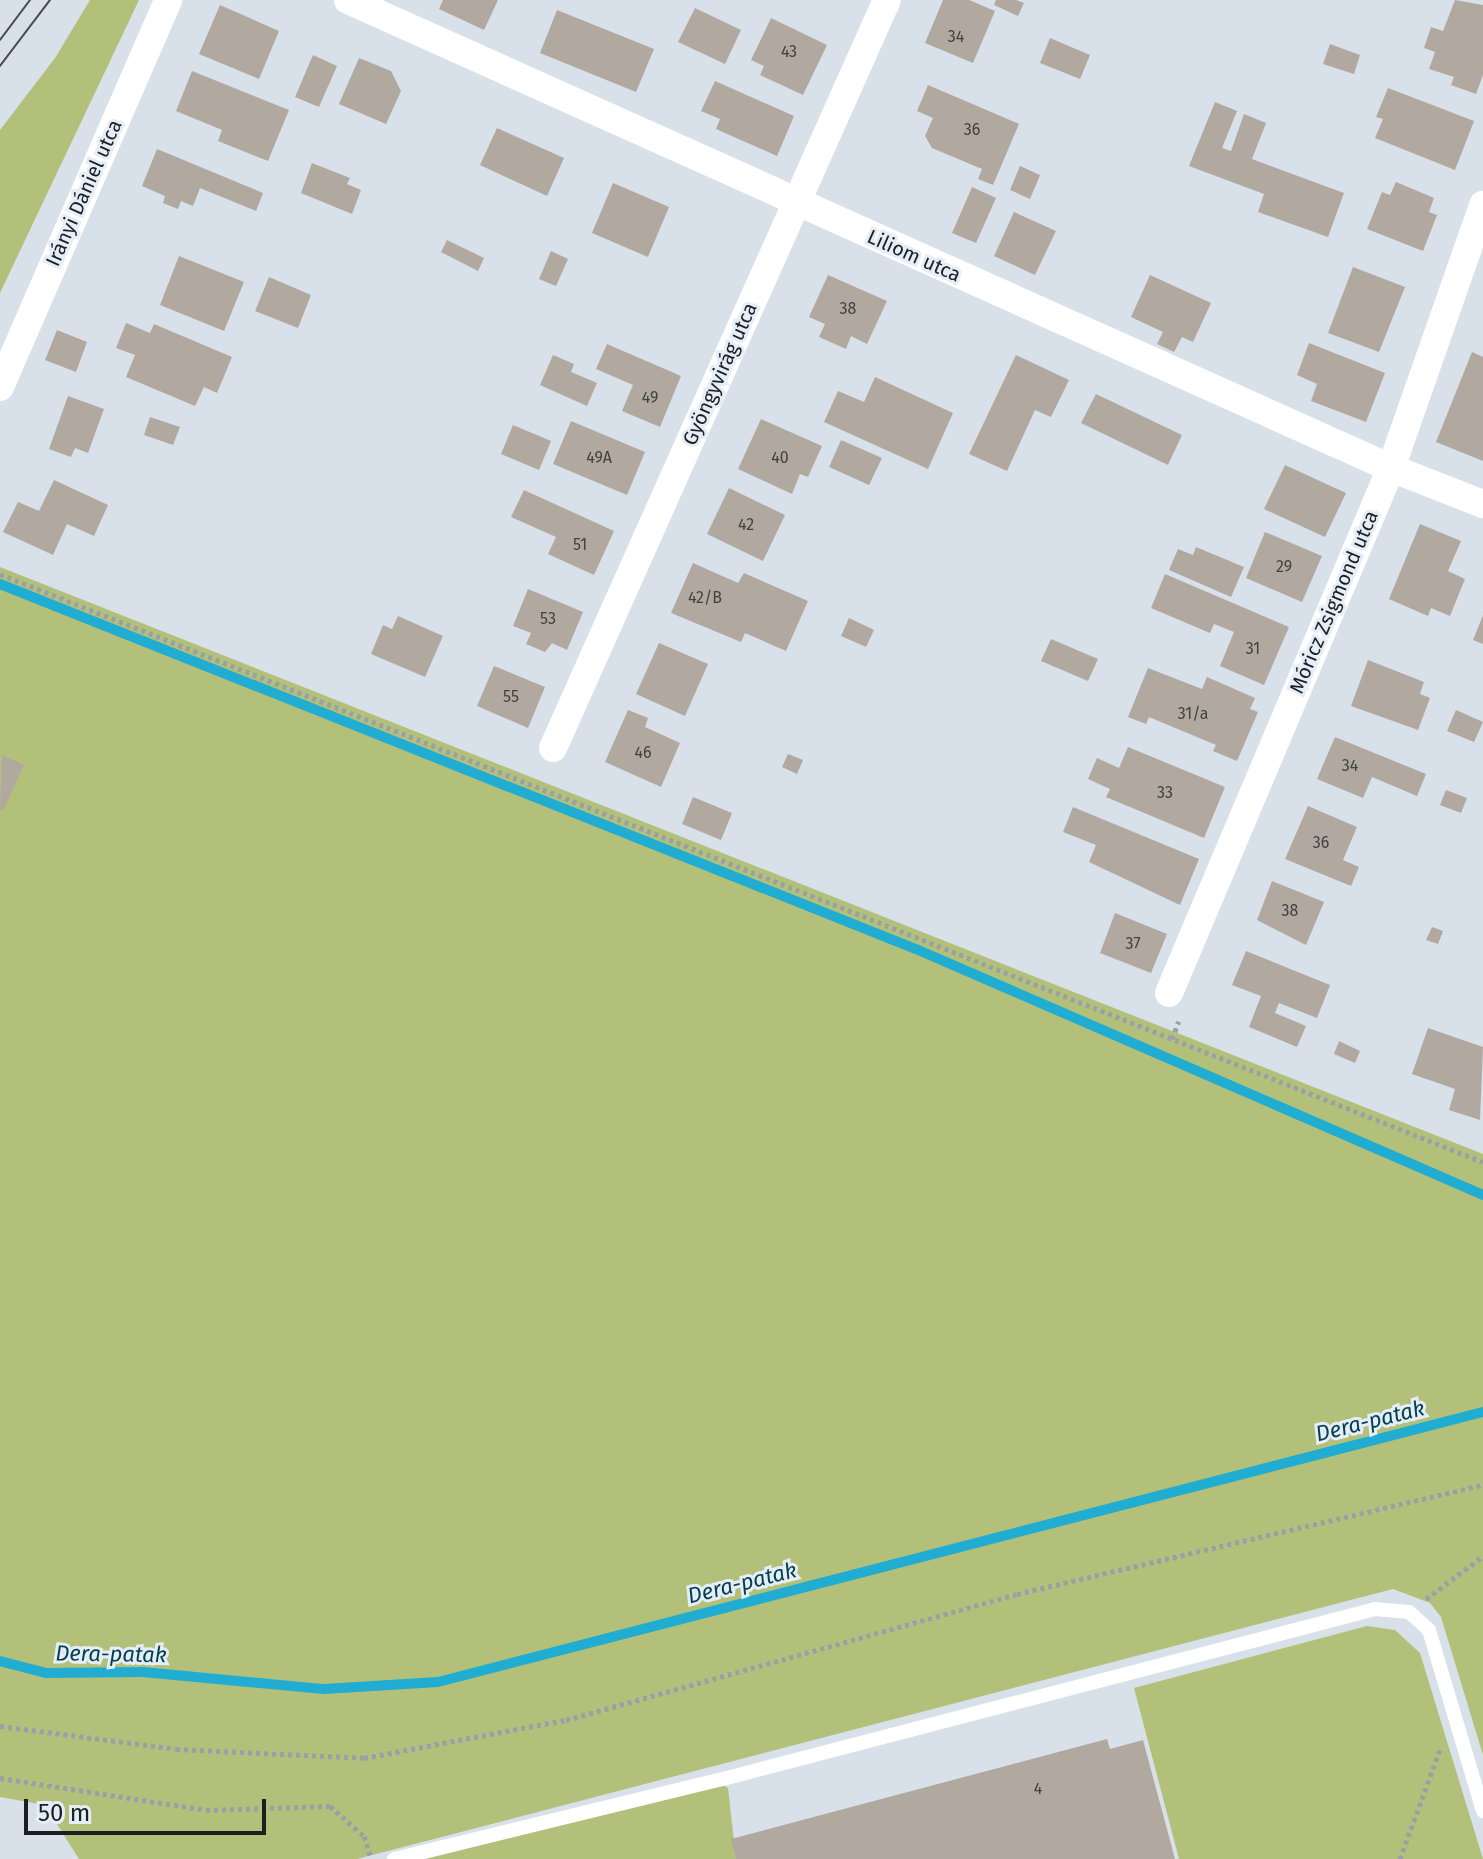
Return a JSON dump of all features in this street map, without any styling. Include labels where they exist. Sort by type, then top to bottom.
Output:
[{"type":"street","name":"Irányi Dániel utca","points":[[0,387],[168,0]]},
{"type":"street","name":"Liliom utca","points":[[348,0],[1391,468],[1483,504]]},
{"type":"street","name":"Gyöngyvirág utca","points":[[553,748],[887,0]]},
{"type":"street","name":"Móricz Zsigmond utca","points":[[1176,1003],[1391,468],[1483,205]]},
{"type":"lane","points":[[394,1859],[738,1775],[1375,1609],[1409,1612],[1429,1630],[1483,1811]]},
{"type":"path","points":[[0,574],[1483,1162]]},
{"type":"path","points":[[1172,1039],[1176,1003]]},
{"type":"path","points":[[0,1726],[176,1749],[364,1758],[566,1720],[1017,1594],[1483,1485]]},
{"type":"path","points":[[1409,1612],[1483,1556]]},
{"type":"path","points":[[1400,1859],[1453,1710]]},
{"type":"path","points":[[0,1778],[206,1810],[330,1806],[364,1836],[372,1859]]},
{"type":"green space","points":[[90,0],[139,0],[0,293],[0,130],[55,58]]},
{"type":"green space","points":[[0,567],[1483,1154],[1483,1755],[1441,1617],[1430,1603],[1393,1589],[357,1859],[79,1859],[45,1805],[0,1797]]},
{"type":"green space","points":[[1367,1626],[1395,1630],[1420,1653],[1483,1859],[1179,1859],[1134,1688]]},
{"type":"green space","points":[[722,1784],[728,1788],[736,1859],[426,1859]]},
{"type":"building","points":[[443,0],[498,0],[484,30],[439,9]]},
{"type":"building","points":[[943,0],[969,0],[995,11],[973,63],[925,43]]},
{"type":"building","points":[[996,0],[1024,3],[1018,16],[994,5]]},
{"type":"building","points":[[1455,0],[1483,5],[1483,75],[1476,94],[1451,85],[1454,77],[1429,69],[1435,52],[1424,48],[1431,27],[1443,31]]},
{"type":"building","points":[[220,5],[279,31],[259,79],[199,54]]},
{"type":"building","points":[[695,8],[741,30],[725,64],[678,42]]},
{"type":"building","points":[[557,10],[654,49],[636,92],[540,53]]},
{"type":"building","points":[[771,18],[827,45],[803,95],[760,75],[764,66],[751,60]]},
{"type":"building","points":[[1050,38],[1090,55],[1080,79],[1040,63]]},
{"type":"building","points":[[1330,44],[1360,55],[1354,74],[1323,64]]},
{"type":"building","points":[[313,55],[337,66],[319,107],[295,97]]},
{"type":"building","points":[[359,58],[391,71],[401,91],[386,124],[339,104]]},
{"type":"building","points":[[192,71],[289,110],[268,161],[218,141],[222,130],[176,111]]},
{"type":"building","points":[[715,81],[794,116],[777,156],[716,129],[720,119],[701,111]]},
{"type":"building","points":[[928,85],[1019,124],[993,185],[978,179],[982,169],[932,148],[925,136],[933,118],[917,111]]},
{"type":"building","points":[[1388,88],[1474,121],[1455,170],[1375,138],[1383,119],[1376,117]]},
{"type":"building","points":[[1215,102],[1237,111],[1222,148],[1231,151],[1244,114],[1266,123],[1252,159],[1344,193],[1328,237],[1258,212],[1264,194],[1189,166]]},
{"type":"building","points":[[497,128],[564,158],[547,196],[480,165]]},
{"type":"building","points":[[157,149],[263,193],[256,211],[200,188],[193,206],[181,201],[178,209],[163,203],[165,196],[142,186]]},
{"type":"building","points":[[312,163],[350,178],[347,184],[361,190],[352,214],[301,193]]},
{"type":"building","points":[[1020,166],[1040,175],[1030,199],[1010,190]]},
{"type":"building","points":[[1396,182],[1434,198],[1429,212],[1437,215],[1423,251],[1367,229],[1382,192],[1390,195]]},
{"type":"building","points":[[613,183],[669,207],[648,257],[592,233]]},
{"type":"building","points":[[972,187],[996,198],[976,243],[952,233]]},
{"type":"building","points":[[1014,212],[1056,231],[1035,275],[994,256]]},
{"type":"building","points":[[447,240],[484,258],[478,271],[441,252]]},
{"type":"building","points":[[551,251],[568,259],[556,286],[539,279]]},
{"type":"building","points":[[179,256],[244,282],[224,331],[160,305]]},
{"type":"building","points":[[1353,267],[1405,287],[1379,352],[1328,333]]},
{"type":"building","points":[[828,275],[887,301],[867,344],[851,336],[846,349],[819,337],[825,324],[809,317]]},
{"type":"building","points":[[1150,275],[1211,303],[1193,342],[1182,337],[1174,352],[1157,344],[1163,332],[1131,317]]},
{"type":"building","points":[[269,277],[311,295],[298,328],[255,311]]},
{"type":"building","points":[[126,323],[150,333],[154,324],[232,357],[217,393],[204,387],[195,406],[126,377],[135,355],[116,348]]},
{"type":"building","points":[[57,330],[87,342],[76,372],[45,360]]},
{"type":"building","points":[[1309,343],[1385,373],[1366,422],[1311,401],[1317,384],[1297,375]]},
{"type":"building","points":[[607,344],[681,376],[660,427],[622,411],[633,385],[596,369]]},
{"type":"building","points":[[1472,352],[1483,357],[1483,461],[1436,442]]},
{"type":"building","points":[[553,355],[574,364],[571,372],[597,383],[587,406],[540,385]]},
{"type":"building","points":[[1016,355],[1069,380],[1051,417],[1035,410],[1007,471],[969,454]]},
{"type":"building","points":[[875,377],[953,413],[928,469],[824,422],[838,391],[864,402]]},
{"type":"building","points":[[1096,394],[1182,435],[1168,465],[1081,423]]},
{"type":"building","points":[[68,396],[104,409],[88,453],[75,448],[71,457],[49,449]]},
{"type":"building","points":[[150,417],[180,427],[173,445],[144,435]]},
{"type":"building","points":[[761,419],[822,446],[808,477],[800,474],[792,494],[738,469]]},
{"type":"building","points":[[571,421],[645,452],[627,495],[553,464]]},
{"type":"building","points":[[513,425],[551,441],[539,470],[501,454]]},
{"type":"building","points":[[841,440],[882,458],[869,485],[829,467]]},
{"type":"building","points":[[1285,465],[1346,493],[1325,537],[1264,509]]},
{"type":"building","points":[[54,480],[108,505],[94,536],[67,524],[53,555],[3,532],[18,502],[39,511]]},
{"type":"building","points":[[729,488],[785,515],[763,561],[707,534]]},
{"type":"building","points":[[524,490],[614,531],[594,575],[548,554],[556,537],[511,517]]},
{"type":"building","points":[[1420,524],[1461,541],[1448,571],[1465,579],[1450,616],[1431,608],[1428,616],[1389,599]]},
{"type":"building","points":[[1265,532],[1322,556],[1302,602],[1246,578]]},
{"type":"building","points":[[1196,547],[1244,567],[1231,597],[1169,570],[1178,549],[1193,555]]},
{"type":"building","points":[[693,563],[738,583],[744,573],[808,601],[786,651],[745,633],[741,642],[671,613]]},
{"type":"building","points":[[1165,574],[1289,627],[1264,685],[1220,666],[1234,632],[1214,624],[1210,633],[1151,608]]},
{"type":"building","points":[[528,589],[583,612],[567,650],[552,643],[545,652],[526,644],[531,633],[513,626]]},
{"type":"building","points":[[1483,615],[1483,644],[1473,640]]},
{"type":"building","points":[[398,616],[443,636],[425,677],[371,654],[383,625],[392,629]]},
{"type":"building","points":[[849,618],[874,630],[866,647],[841,636]]},
{"type":"building","points":[[1051,639],[1098,659],[1088,681],[1041,661]]},
{"type":"building","points":[[659,643],[708,664],[685,716],[636,694]]},
{"type":"building","points":[[1368,660],[1424,682],[1420,694],[1430,698],[1418,730],[1351,706]]},
{"type":"building","points":[[494,666],[545,687],[528,728],[477,706]]},
{"type":"building","points":[[1148,668],[1202,689],[1207,677],[1255,698],[1250,709],[1258,712],[1237,761],[1213,751],[1216,745],[1149,717],[1146,724],[1128,717]]},
{"type":"building","points":[[628,710],[648,718],[645,727],[680,743],[661,787],[605,762]]},
{"type":"building","points":[[1456,710],[1483,722],[1474,742],[1447,731]]},
{"type":"building","points":[[1335,737],[1426,774],[1417,796],[1372,777],[1363,798],[1317,779]]},
{"type":"building","points":[[1128,747],[1225,787],[1204,838],[1106,797],[1110,789],[1088,779],[1097,758],[1119,768]]},
{"type":"building","points":[[788,754],[803,760],[797,774],[782,767]]},
{"type":"building","points":[[2,755],[24,765],[3,811],[0,809]]},
{"type":"building","points":[[1446,790],[1467,798],[1461,813],[1440,805]]},
{"type":"building","points":[[693,797],[732,813],[721,840],[682,824]]},
{"type":"building","points":[[1308,806],[1357,827],[1343,860],[1359,867],[1351,886],[1285,859]]},
{"type":"building","points":[[1073,807],[1199,859],[1180,905],[1089,862],[1096,845],[1063,832]]},
{"type":"building","points":[[1272,881],[1324,902],[1306,945],[1257,920]]},
{"type":"building","points":[[1115,913],[1167,934],[1151,973],[1100,953]]},
{"type":"building","points":[[1432,927],[1443,931],[1438,944],[1426,940]]},
{"type":"building","points":[[1246,951],[1330,985],[1317,1018],[1279,1003],[1275,1013],[1306,1026],[1297,1047],[1249,1027],[1261,996],[1232,985]]},
{"type":"building","points":[[1428,1028],[1483,1047],[1480,1120],[1449,1110],[1455,1089],[1412,1074]]},
{"type":"building","points":[[1339,1041],[1360,1051],[1355,1063],[1334,1054]]},
{"type":"building","points":[[1107,1739],[1110,1749],[1143,1740],[1175,1859],[736,1859],[731,1839]]},
{"type":"waterway","points":[[0,584],[916,949],[1483,1195]]},
{"type":"waterway","name":"Dera-patak","points":[[0,1661],[46,1673],[143,1672],[324,1689],[438,1682],[1483,1412]]},
{"type":"tram line","points":[[0,40],[30,0]]},
{"type":"tram line","points":[[0,66],[50,0]]}]
